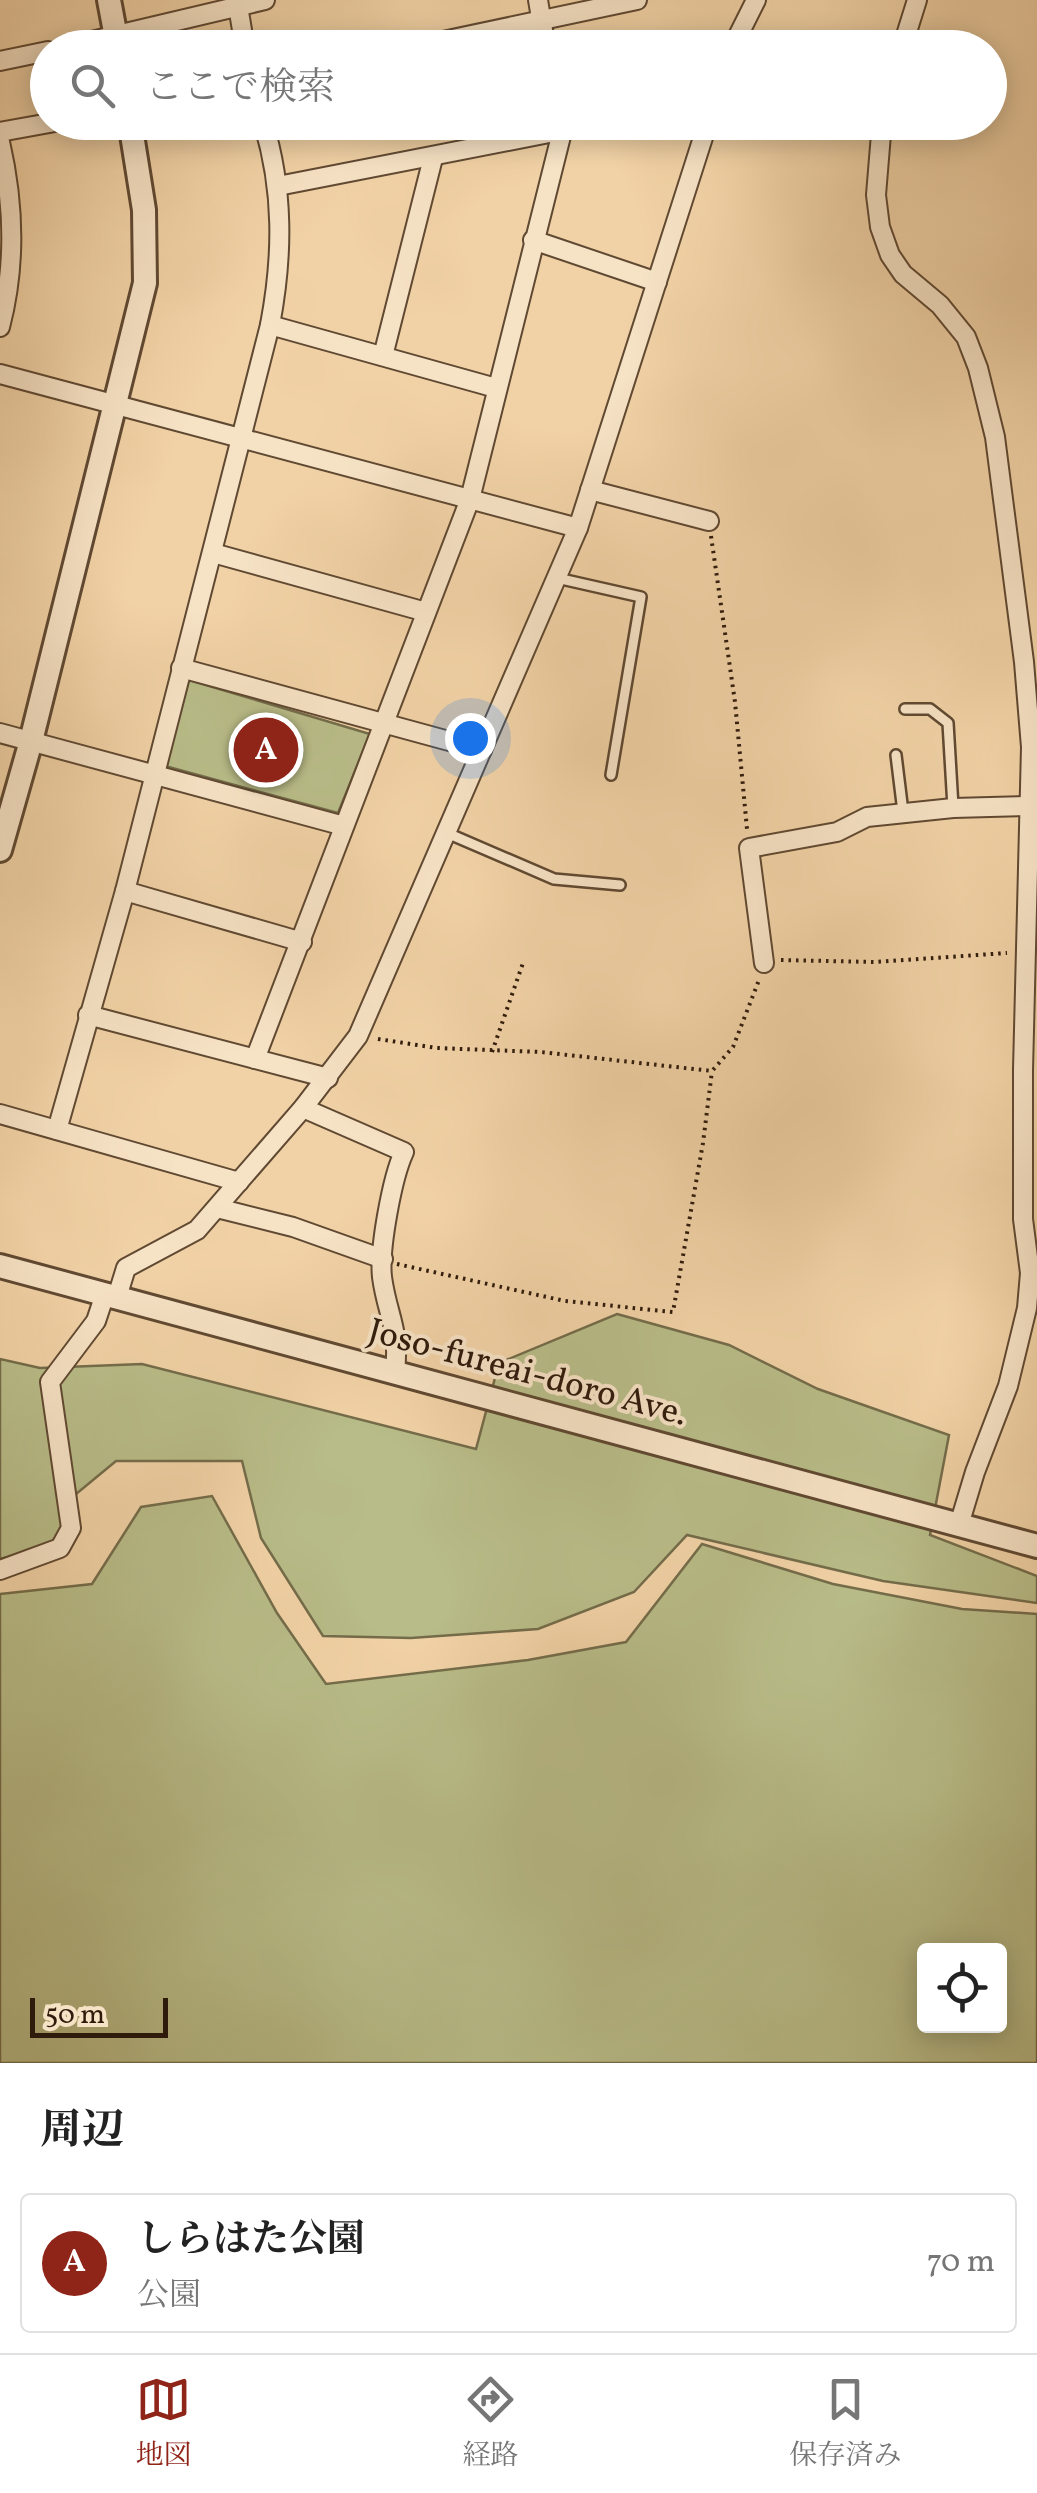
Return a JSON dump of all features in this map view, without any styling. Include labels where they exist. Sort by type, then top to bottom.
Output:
[{"type":"street","points":[[109,0],[115,30]]},
{"type":"street","points":[[152,30],[237,3],[265,0]]},
{"type":"street","points":[[538,0],[543,30]]},
{"type":"street","points":[[495,30],[637,0]]},
{"type":"street","points":[[741,30],[756,0]]},
{"type":"street","points":[[908,30],[917,0]]},
{"type":"street","points":[[237,3],[242,30]]},
{"type":"street","points":[[0,61],[30,55]]},
{"type":"street","points":[[0,132],[30,127]]},
{"type":"street","points":[[0,850],[31,741],[145,283],[144,210],[133,140]]},
{"type":"street","points":[[57,1130],[244,438],[270,325],[280,273],[278,186],[269,140]]},
{"type":"street","points":[[278,186],[433,158],[507,140]]},
{"type":"street","points":[[254,1059],[470,499],[558,140]]},
{"type":"street","points":[[0,1570],[60,1548],[71,1528],[50,1382],[96,1320],[126,1268],[197,1230],[328,1078],[358,1036],[578,528],[702,140]]},
{"type":"street","points":[[881,140],[876,195],[880,227],[890,255],[903,274],[940,305],[966,336],[995,436],[1024,662],[1030,747],[1024,952],[1023,1219],[1030,1273],[1027,1308],[1008,1386],[960,1525]]},
{"type":"street","points":[[0,142],[11,188],[11,254],[0,327]]},
{"type":"street","points":[[383,356],[433,158]]},
{"type":"street","points":[[533,240],[657,282]]},
{"type":"street","points":[[270,325],[496,388]]},
{"type":"street","points":[[0,374],[578,528]]},
{"type":"street","points":[[590,490],[708,521]]},
{"type":"street","points":[[213,553],[426,612]]},
{"type":"street","points":[[181,668],[482,750]]},
{"type":"street","points":[[0,733],[344,826]]},
{"type":"street","points":[[764,964],[749,848],[837,832],[867,817],[953,808],[1029,806]]},
{"type":"street","points":[[124,891],[302,942]]},
{"type":"street","points":[[88,1015],[328,1078]]},
{"type":"street","points":[[303,1108],[404,1152],[395,1172],[382,1276],[397,1332],[395,1370]]},
{"type":"street","points":[[0,1114],[239,1182]]},
{"type":"street","points":[[217,1208],[293,1227],[383,1259]]},
{"type":"street","name":"Joso-fureai-doro Ave.","points":[[0,1266],[1037,1546]]},
{"type":"lane","points":[[556,578],[641,597],[611,775]]},
{"type":"lane","points":[[904,709],[930,709],[948,723],[953,808]]},
{"type":"lane","points":[[896,755],[903,814]]},
{"type":"lane","points":[[445,832],[554,879],[620,885]]},
{"type":"path","points":[[708,521],[734,702],[749,848]]},
{"type":"path","points":[[383,1259],[564,1301],[673,1312],[712,1071],[732,1047],[764,964],[782,960],[874,962],[1024,952]]},
{"type":"path","points":[[492,1052],[523,964]]},
{"type":"path","points":[[358,1036],[712,1071]]},
{"type":"green space","points":[[189,680],[370,734],[338,813],[165,766]]},
{"type":"green space","points":[[617,1314],[729,1345],[818,1389],[949,1435],[930,1535],[1037,1576],[1037,1603],[883,1581],[687,1535],[634,1592],[538,1629],[411,1638],[323,1636],[261,1538],[242,1461],[116,1461],[76,1494],[75,1511],[63,1535],[42,1547],[0,1559],[0,1359],[40,1368],[142,1364],[476,1449],[499,1363]]},
{"type":"green space","points":[[212,1496],[277,1613],[326,1684],[528,1660],[626,1642],[702,1544],[833,1584],[962,1609],[1037,1614],[1037,2063],[0,2063],[0,1594],[92,1584],[141,1507]]},
{"type":"place","name":"しらはた公園","points":[[266,750]]}]
